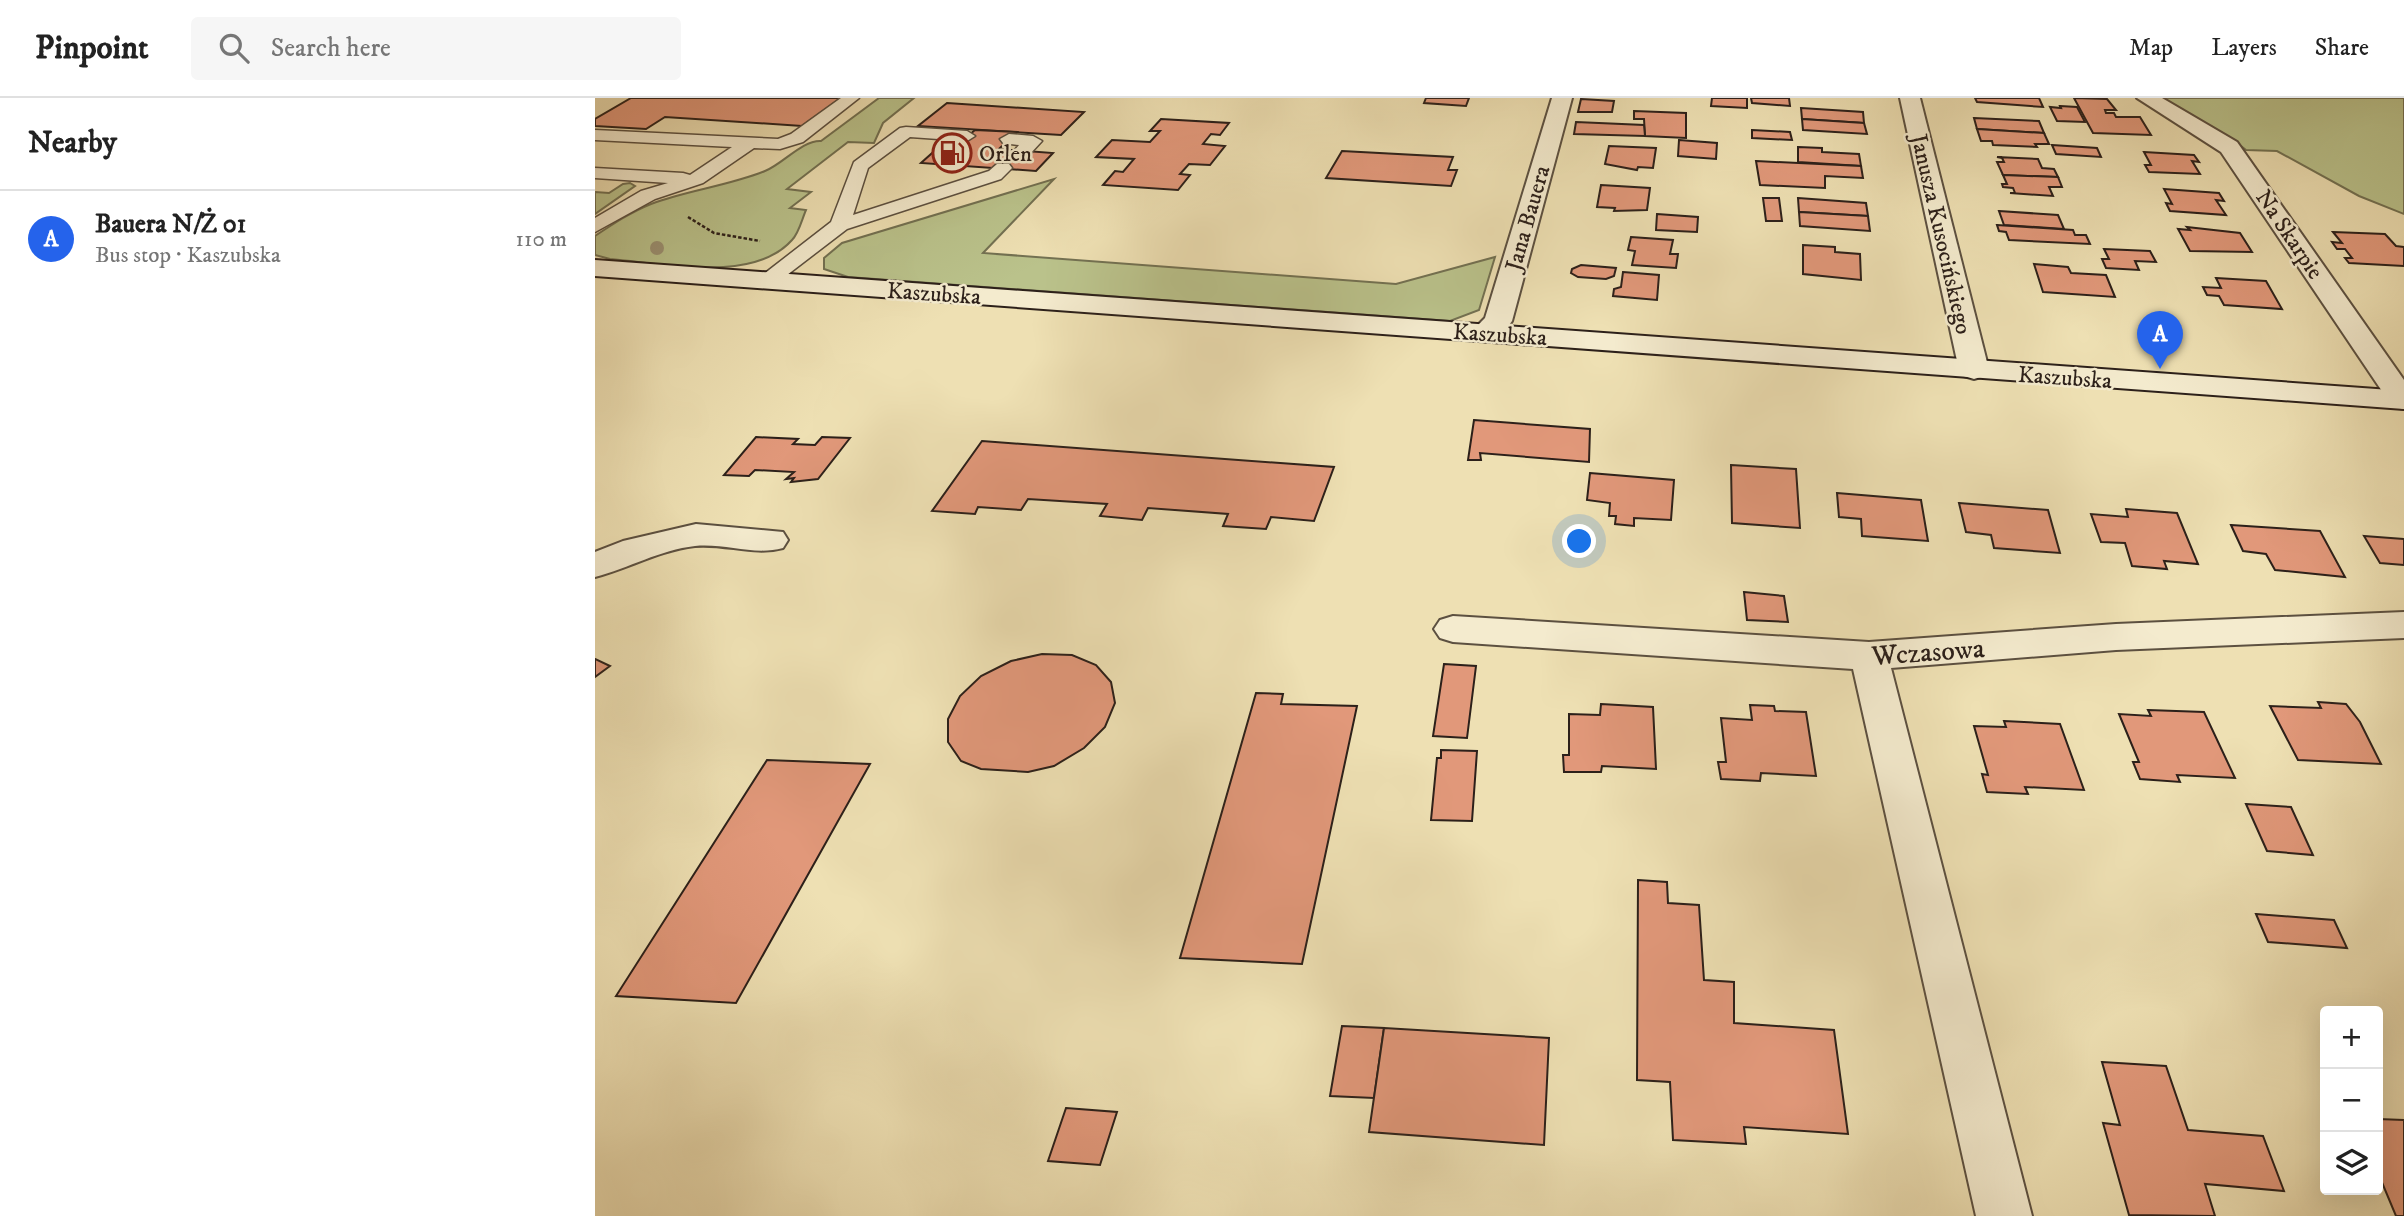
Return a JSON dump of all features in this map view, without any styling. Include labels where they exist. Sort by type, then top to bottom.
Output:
[{"type":"street","name":"Jana Bauera","points":[[1484,333],[1498,321],[1562,98]]},
{"type":"street","name":"Janusza Kusocińskiego","points":[[1910,98],[1974,370]]},
{"type":"street","name":"Na Skarpie","points":[[2147,98],[2229,147],[2404,400]]},
{"type":"street","name":"Kaszubska","points":[[595,268],[2404,400]]},
{"type":"street","points":[[595,565],[635,549],[695,535],[771,540]]},
{"type":"street","name":"Wczasowa","points":[[1453,629],[1870,656],[2116,638],[2404,625]]},
{"type":"street","points":[[1870,656],[2004,1216]]},
{"type":"lane","points":[[595,135],[780,144],[797,138],[851,98]]},
{"type":"lane","points":[[839,225],[860,166],[906,132],[967,136]]},
{"type":"lane","points":[[595,226],[648,195],[697,179],[748,144]]},
{"type":"lane","points":[[767,281],[839,225],[995,175],[1003,168]]},
{"type":"lane","points":[[595,173],[697,179]]},
{"type":"green space","points":[[879,98],[914,98],[883,123],[874,143],[848,142],[787,189],[811,192],[790,208],[806,210],[792,240],[775,254],[754,262],[706,268],[610,259],[595,255],[595,236],[629,214],[665,199],[737,181],[772,168],[807,144],[821,141]]},
{"type":"green space","points":[[2162,98],[2404,98],[2404,214],[2359,196],[2277,151],[2246,150],[2231,138]]},
{"type":"green space","points":[[1054,179],[983,253],[1396,284],[1495,257],[1479,310],[1450,321],[848,277],[824,269],[824,258],[842,243]]},
{"type":"green space","points":[[630,183],[635,186],[595,214],[595,192],[609,193],[623,184]]},
{"type":"building","points":[[631,98],[841,98],[802,126],[665,117],[646,129],[595,126],[595,119]]},
{"type":"building","points":[[1426,98],[1469,98],[1466,106],[1424,103]]},
{"type":"building","points":[[1712,98],[1747,98],[1747,108],[1711,106]]},
{"type":"building","points":[[1751,98],[1789,98],[1790,106],[1752,103]]},
{"type":"building","points":[[1975,98],[2039,98],[2043,107],[1977,102]]},
{"type":"building","points":[[2074,98],[2107,99],[2116,110],[2105,110],[2106,113],[2114,113],[2116,117],[2140,117],[2151,135],[2093,133]]},
{"type":"building","points":[[1581,99],[1614,101],[1612,112],[1578,112]]},
{"type":"building","points":[[947,103],[1084,112],[1061,135],[918,126]]},
{"type":"building","points":[[2060,106],[2077,107],[2085,122],[2057,121],[2050,107],[2061,108]]},
{"type":"building","points":[[1801,108],[1863,112],[1864,123],[1802,119]]},
{"type":"building","points":[[1634,111],[1686,113],[1686,138],[1645,136],[1644,119],[1634,119]]},
{"type":"building","points":[[1974,118],[2039,121],[2044,133],[1977,129]]},
{"type":"building","points":[[1161,119],[1229,123],[1220,135],[1211,134],[1203,144],[1225,146],[1210,165],[1189,164],[1180,174],[1190,175],[1178,190],[1103,185],[1115,171],[1123,172],[1134,159],[1096,157],[1112,140],[1150,142],[1160,131],[1150,131]]},
{"type":"building","points":[[1802,119],[1864,123],[1867,134],[1803,130]]},
{"type":"building","points":[[1576,122],[1644,125],[1645,136],[1574,134]]},
{"type":"building","points":[[1977,129],[2044,133],[2049,144],[2035,144],[2037,147],[1993,145],[1992,141],[1981,141]]},
{"type":"building","points":[[975,130],[1017,132],[999,149],[1053,153],[1036,171],[921,163],[941,145],[956,146]]},
{"type":"building","points":[[1752,130],[1790,132],[1792,140],[1752,138]]},
{"type":"building","points":[[1679,140],[1717,143],[1716,159],[1678,156]]},
{"type":"building","points":[[2052,145],[2097,148],[2101,157],[2056,154]]},
{"type":"building","points":[[1609,146],[1656,148],[1653,168],[1638,167],[1637,170],[1605,164]]},
{"type":"building","points":[[1798,147],[1822,148],[1822,152],[1859,154],[1861,166],[1798,162]]},
{"type":"building","points":[[1342,151],[1453,157],[1448,170],[1457,170],[1451,186],[1326,178]]},
{"type":"building","points":[[2144,152],[2194,155],[2199,162],[2192,161],[2200,174],[2149,172],[2145,165],[2151,165]]},
{"type":"building","points":[[1997,157],[2038,159],[2042,168],[2054,169],[2058,177],[2003,175],[1997,162],[2004,162]]},
{"type":"building","points":[[1756,161],[1861,166],[1863,178],[1825,176],[1825,188],[1760,185]]},
{"type":"building","points":[[2003,175],[2058,177],[2062,187],[2049,187],[2053,196],[2010,193],[2015,193],[2013,188],[2003,187],[2002,184],[2007,184]]},
{"type":"building","points":[[1601,185],[1650,188],[1647,210],[1614,211],[1615,208],[1597,207]]},
{"type":"building","points":[[2164,189],[2219,193],[2224,201],[2216,200],[2226,215],[2170,211],[2166,203],[2172,204]]},
{"type":"building","points":[[1763,198],[1779,198],[1782,221],[1766,221]]},
{"type":"building","points":[[1798,198],[1866,203],[1868,216],[1799,212]]},
{"type":"building","points":[[1999,211],[2058,215],[2064,229],[2004,225]]},
{"type":"building","points":[[1799,212],[1868,216],[1870,231],[1800,226]]},
{"type":"building","points":[[1657,214],[1698,217],[1697,232],[1656,230]]},
{"type":"building","points":[[1997,225],[2073,230],[2075,235],[2086,235],[2090,244],[2009,240],[2006,232],[1999,231]]},
{"type":"building","points":[[2187,227],[2240,233],[2252,252],[2190,251],[2178,229],[2190,230]]},
{"type":"building","points":[[2333,232],[2385,234],[2396,246],[2404,247],[2404,266],[2349,263],[2345,258],[2352,258],[2345,249],[2337,249],[2332,242],[2342,243]]},
{"type":"building","points":[[1631,237],[1673,240],[1670,254],[1678,254],[1676,268],[1632,265],[1635,251],[1628,250]]},
{"type":"building","points":[[1803,245],[1835,247],[1835,252],[1860,254],[1861,280],[1803,274]]},
{"type":"building","points":[[2104,249],[2150,251],[2156,262],[2135,261],[2139,270],[2106,268],[2102,259],[2109,259]]},
{"type":"building","points":[[2034,264],[2068,267],[2071,273],[2106,275],[2115,297],[2043,292]]},
{"type":"building","points":[[1581,265],[1616,268],[1614,276],[1606,279],[1578,277],[1571,273],[1572,269]]},
{"type":"building","points":[[1623,272],[1659,275],[1657,300],[1613,296],[1614,289],[1621,287]]},
{"type":"building","points":[[2216,278],[2266,281],[2282,309],[2224,305],[2219,296],[2207,295],[2203,287],[2221,288]]},
{"type":"building","points":[[1474,420],[1590,429],[1589,462],[1480,453],[1481,460],[1468,460]]},
{"type":"building","points":[[756,437],[798,439],[793,444],[815,445],[822,437],[850,438],[818,479],[791,482],[794,478],[786,479],[794,472],[755,470],[749,476],[724,475]]},
{"type":"building","points":[[982,441],[1334,467],[1314,521],[1271,517],[1266,529],[1223,526],[1228,514],[1148,508],[1142,520],[1100,516],[1107,504],[1028,499],[1021,510],[978,507],[975,514],[932,511]]},
{"type":"building","points":[[1731,465],[1796,469],[1800,528],[1732,523]]},
{"type":"building","points":[[1590,473],[1674,480],[1671,520],[1634,518],[1634,526],[1615,524],[1616,516],[1609,516],[1610,503],[1587,500]]},
{"type":"building","points":[[1837,493],[1921,500],[1928,541],[1862,536],[1861,519],[1839,517]]},
{"type":"building","points":[[1959,503],[2048,510],[2060,553],[1994,548],[1991,535],[1966,532]]},
{"type":"building","points":[[2126,509],[2177,513],[2198,564],[2164,561],[2167,569],[2132,566],[2125,543],[2101,542],[2091,514],[2128,517]]},
{"type":"building","points":[[2231,525],[2320,531],[2345,577],[2275,570],[2266,554],[2243,551]]},
{"type":"building","points":[[2364,536],[2404,539],[2404,565],[2380,563]]},
{"type":"building","points":[[1744,592],[1784,596],[1788,622],[1747,620]]},
{"type":"building","points":[[1042,654],[1072,655],[1096,665],[1111,682],[1115,703],[1105,727],[1084,748],[1054,766],[1028,772],[981,769],[961,761],[948,742],[948,719],[960,696],[981,676],[1011,661]]},
{"type":"building","points":[[595,659],[610,666],[595,677]]},
{"type":"building","points":[[1444,664],[1476,666],[1467,738],[1433,736]]},
{"type":"building","points":[[1256,693],[1283,694],[1281,704],[1357,706],[1302,964],[1180,958]]},
{"type":"building","points":[[2318,702],[2346,704],[2360,722],[2381,764],[2298,760],[2270,706],[2321,708]]},
{"type":"building","points":[[1601,704],[1653,707],[1656,769],[1602,766],[1601,772],[1564,772],[1563,755],[1569,755],[1569,714],[1600,715]]},
{"type":"building","points":[[1750,705],[1774,706],[1775,711],[1806,712],[1816,776],[1761,773],[1760,781],[1721,779],[1718,762],[1726,762],[1721,718],[1752,720]]},
{"type":"building","points":[[2148,710],[2204,712],[2235,778],[2177,775],[2180,782],[2140,779],[2133,762],[2139,762],[2119,714],[2151,716]]},
{"type":"building","points":[[2004,721],[2060,724],[2084,790],[2025,787],[2028,794],[1987,792],[1982,774],[1988,775],[1974,726],[2006,727]]},
{"type":"building","points":[[1441,750],[1477,751],[1472,821],[1431,820],[1437,758],[1441,758]]},
{"type":"building","points":[[767,760],[870,764],[736,1003],[616,996]]},
{"type":"building","points":[[2246,804],[2291,807],[2313,855],[2267,851]]},
{"type":"building","points":[[1638,880],[1667,882],[1668,903],[1699,905],[1704,980],[1734,982],[1734,1023],[1834,1030],[1848,1134],[1744,1127],[1746,1144],[1673,1140],[1670,1082],[1637,1080]]},
{"type":"building","points":[[2256,914],[2334,920],[2347,948],[2268,942]]},
{"type":"building","points":[[1342,1026],[1384,1028],[1374,1098],[1330,1096]]},
{"type":"building","points":[[1384,1028],[1549,1038],[1544,1145],[1369,1132]]},
{"type":"building","points":[[2102,1062],[2166,1066],[2188,1130],[2263,1136],[2284,1191],[2205,1184],[2215,1216],[2129,1215],[2103,1123],[2120,1125]]},
{"type":"building","points":[[1066,1108],[1117,1112],[1100,1165],[1048,1161]]},
{"type":"building","points":[[2383,1119],[2404,1120],[2404,1216],[2396,1216],[2383,1185]]},
{"type":"place","name":"Orlen","points":[[952,153]]},
{"type":"place","name":"Bauera N/Ż 01","points":[[2160,369]]}]
